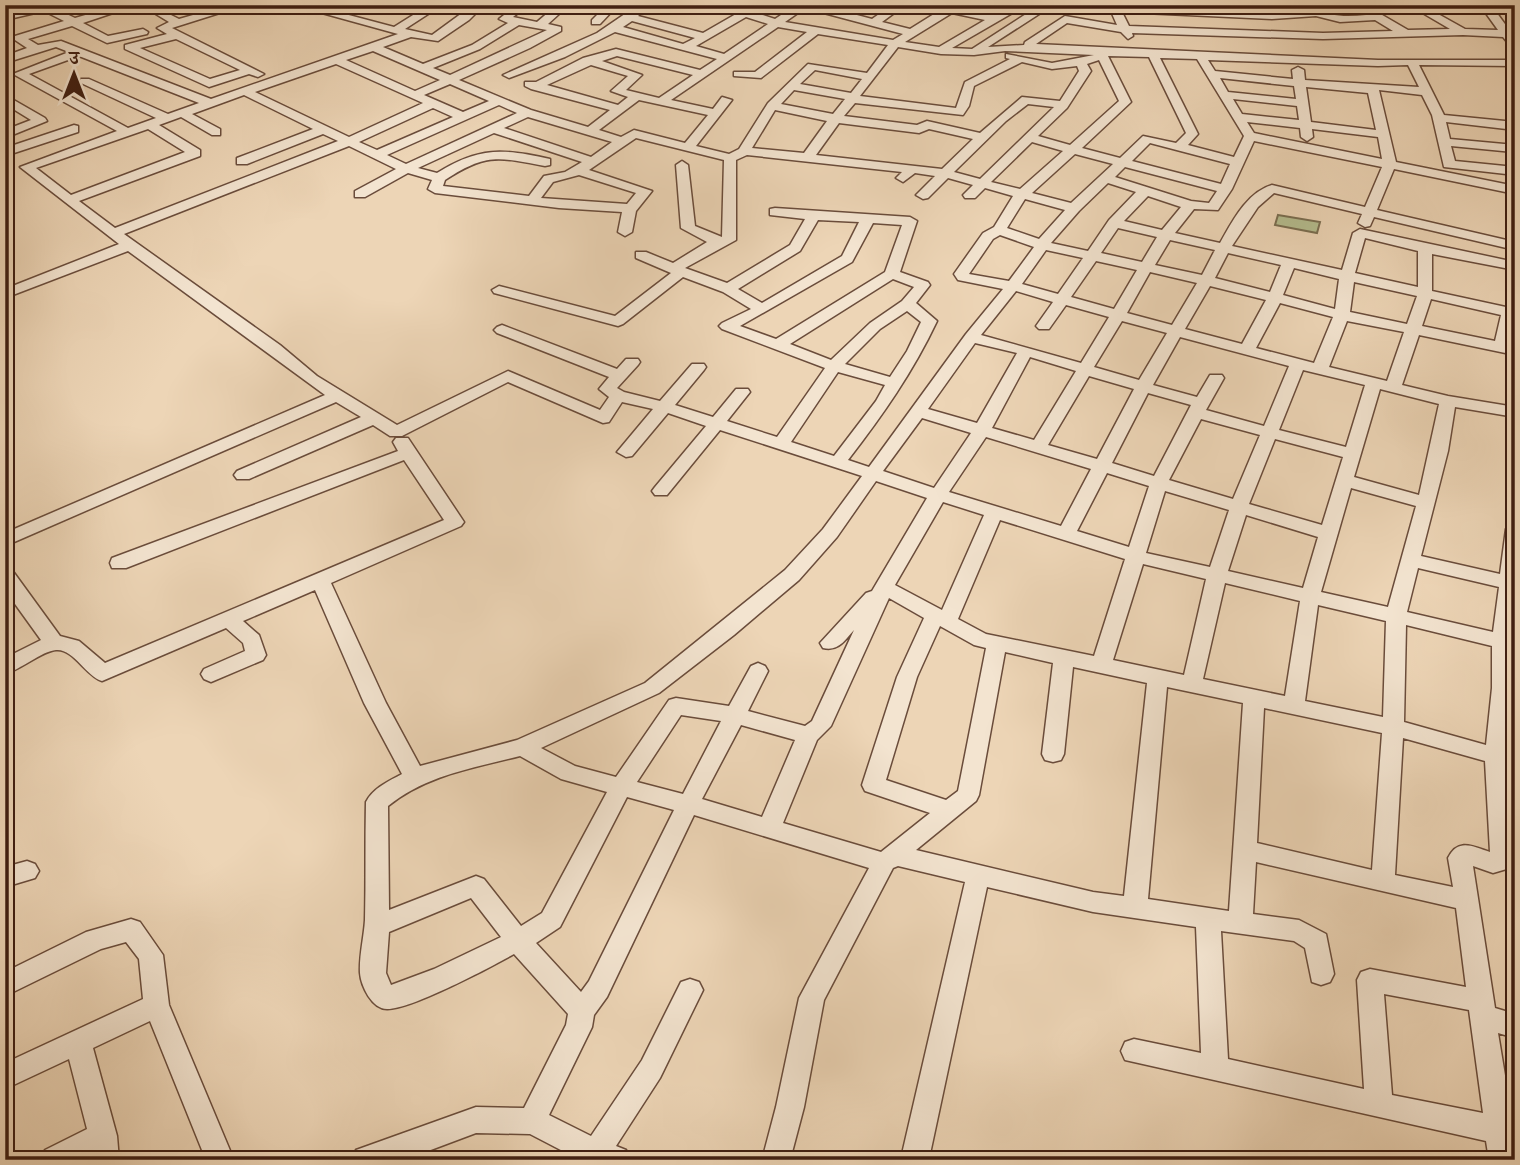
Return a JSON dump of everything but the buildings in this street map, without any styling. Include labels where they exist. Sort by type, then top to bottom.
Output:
[{"type":"street","points":[[5,42],[132,5]]},
{"type":"street","points":[[146,5],[178,29],[274,83]]},
{"type":"street","points":[[158,12],[183,5]]},
{"type":"street","points":[[240,5],[129,47],[209,83],[251,70]]},
{"type":"street","points":[[298,5],[434,39]]},
{"type":"street","points":[[396,30],[437,5]]},
{"type":"street","points":[[395,56],[434,39],[465,19],[478,5]]},
{"type":"street","points":[[540,25],[564,5]]},
{"type":"street","points":[[596,22],[612,5]]},
{"type":"street","points":[[509,75],[614,28],[633,18],[645,5]]},
{"type":"street","points":[[720,5],[779,24],[941,51],[1034,49],[1296,58],[1378,64],[1412,61],[1515,63]]},
{"type":"street","points":[[661,102],[804,5],[913,33]]},
{"type":"street","points":[[842,14],[855,5]]},
{"type":"street","points":[[874,22],[900,5]]},
{"type":"street","points":[[1002,5],[1018,7]]},
{"type":"street","points":[[974,52],[980,45],[1048,5]]},
{"type":"street","points":[[1307,5],[1318,13]]},
{"type":"street","points":[[1357,5],[1452,62]]},
{"type":"street","points":[[1414,5],[1463,33]]},
{"type":"street","points":[[1485,5],[1511,34],[1515,45]]},
{"type":"street","points":[[5,17],[49,6],[72,22],[107,40],[162,28],[178,29]]},
{"type":"street","points":[[331,15],[350,6]]},
{"type":"street","points":[[807,158],[836,118],[872,77],[894,44],[913,33],[943,6],[995,19]]},
{"type":"street","points":[[941,51],[954,41],[1018,7]]},
{"type":"street","points":[[1179,147],[1192,134],[1145,52],[1123,29],[1116,7],[1318,13],[1346,20],[1377,17]]},
{"type":"street","points":[[417,94],[483,66],[557,29],[504,19],[518,9]]},
{"type":"street","points":[[1208,9],[1222,55]]},
{"type":"street","points":[[687,49],[742,10]]},
{"type":"street","points":[[633,18],[704,37]]},
{"type":"street","points":[[1034,49],[1029,44],[1065,19],[1123,29],[1323,36],[1511,34]]},
{"type":"street","points":[[423,68],[476,47],[517,22]]},
{"type":"street","points":[[614,28],[727,58]]},
{"type":"street","points":[[5,30],[36,49]]},
{"type":"street","points":[[738,74],[757,76],[816,30]]},
{"type":"street","points":[[26,167],[410,34]]},
{"type":"street","points":[[1323,36],[1341,61]]},
{"type":"street","points":[[5,60],[57,43],[210,103]]},
{"type":"street","points":[[749,44],[785,52]]},
{"type":"street","points":[[374,47],[527,113],[622,141]]},
{"type":"street","points":[[992,50],[1052,66],[1081,62],[1101,53]]},
{"type":"street","points":[[79,52],[19,74],[127,132]]},
{"type":"street","points":[[535,87],[590,61],[622,52],[703,74]]},
{"type":"street","points":[[562,53],[636,75],[617,91],[717,113]]},
{"type":"street","points":[[1101,53],[1125,102],[1015,201],[999,230],[988,236],[961,274],[969,279],[1063,298],[1320,369],[1448,401],[1515,412]]},
{"type":"street","points":[[1199,54],[1250,136],[1515,190]]},
{"type":"street","points":[[1296,58],[1304,124],[1310,147]]},
{"type":"street","points":[[790,86],[853,98],[958,112],[963,106],[969,84],[1020,59]]},
{"type":"street","points":[[337,60],[461,116]]},
{"type":"street","points":[[1412,61],[1429,92],[1439,118],[1449,164],[1457,178]]},
{"type":"street","points":[[970,195],[1063,105],[1085,71],[1081,62]]},
{"type":"street","points":[[483,66],[535,87],[619,109]]},
{"type":"street","points":[[745,151],[746,145],[772,106],[812,66],[872,77]]},
{"type":"street","points":[[1038,76],[1052,66]]},
{"type":"street","points":[[1211,74],[1371,85],[1429,92]]},
{"type":"street","points":[[85,81],[167,118]]},
{"type":"street","points":[[1320,369],[1342,315],[1347,277],[1360,233],[1390,164],[1371,85]]},
{"type":"street","points":[[246,92],[406,169],[439,178]]},
{"type":"street","points":[[1225,95],[1301,103]]},
{"type":"street","points":[[589,132],[636,96]]},
{"type":"street","points":[[5,99],[41,121],[5,134]]},
{"type":"street","points":[[688,148],[726,100]]},
{"type":"street","points":[[923,194],[981,137],[1026,100],[1063,105]]},
{"type":"street","points":[[376,155],[499,101]]},
{"type":"street","points":[[115,233],[348,142],[432,104]]},
{"type":"street","points":[[772,106],[919,129],[927,125],[981,137]]},
{"type":"street","points":[[182,113],[216,132]]},
{"type":"street","points":[[360,194],[406,169],[527,113]]},
{"type":"street","points":[[1238,117],[1382,134]]},
{"type":"street","points":[[1439,118],[1515,127]]},
{"type":"street","points":[[69,200],[195,153],[149,124]]},
{"type":"street","points":[[5,153],[74,129]]},
{"type":"street","points":[[495,129],[591,160]]},
{"type":"street","points":[[242,160],[322,130]]},
{"type":"street","points":[[532,201],[549,179],[566,178],[580,171],[591,160],[634,134],[730,158],[745,151],[944,173],[1074,208]]},
{"type":"street","points":[[1106,178],[1190,205],[1213,207],[1225,189],[1250,136]]},
{"type":"street","points":[[1029,138],[1225,189]]},
{"type":"street","points":[[807,735],[735,715],[676,706],[621,787],[551,920],[540,930],[518,941],[394,998],[386,998],[376,985],[373,973],[377,923],[377,802],[386,793],[415,777],[522,747],[652,688],[727,630],[799,566],[830,533],[971,337],[1042,245],[1074,208],[1126,162],[1147,139],[1238,162]]},
{"type":"street","points":[[1444,142],[1513,148]]},
{"type":"street","points":[[5,153],[337,395],[396,432],[455,522],[102,673],[72,646],[53,642],[5,667]]},
{"type":"street","points":[[545,162],[485,153],[460,164],[439,178],[435,189],[532,201],[630,208]]},
{"type":"street","points":[[499,290],[618,321],[678,271],[718,242],[729,240],[730,158]]},
{"type":"street","points":[[1449,164],[1515,171]]},
{"type":"street","points":[[682,165],[688,228],[718,242]]},
{"type":"street","points":[[900,180],[912,169]]},
{"type":"street","points":[[580,171],[645,191],[630,208],[625,232]]},
{"type":"street","points":[[1066,534],[1143,387],[1224,248],[1260,197],[1272,189],[1515,246]]},
{"type":"street","points":[[1044,326],[1114,223],[1145,191]]},
{"type":"street","points":[[1039,446],[1166,234],[1190,205]]},
{"type":"street","points":[[775,212],[910,221],[892,274],[776,346]]},
{"type":"street","points":[[728,289],[795,248],[814,216]]},
{"type":"street","points":[[868,219],[853,251],[846,259],[762,309],[727,326],[834,366],[894,383]]},
{"type":"street","points":[[999,230],[1042,245],[1206,280],[1342,315],[1508,348],[1512,314],[1114,223]]},
{"type":"street","points":[[1360,233],[1515,267]]},
{"type":"street","points":[[5,294],[129,245]]},
{"type":"street","points":[[1393,387],[1415,330],[1424,295],[1425,248]]},
{"type":"street","points":[[642,255],[728,289],[762,309]]},
{"type":"street","points":[[1247,349],[1275,298],[1289,263]]},
{"type":"street","points":[[781,444],[834,366],[875,326],[907,304],[923,285],[892,274]]},
{"type":"street","points":[[838,462],[884,402],[915,351],[929,321],[907,304]]},
{"type":"street","points":[[502,330],[620,376]]},
{"type":"street","points":[[971,337],[1143,387],[1271,433],[1352,454]]},
{"type":"street","points":[[769,828],[807,735],[820,726],[884,587],[938,495],[983,428],[1026,352]]},
{"type":"street","points":[[632,362],[607,389],[618,396],[665,407],[1137,556],[1508,642]]},
{"type":"street","points":[[1192,684],[1217,575],[1239,508],[1298,363]]},
{"type":"street","points":[[626,452],[698,367]]},
{"type":"street","points":[[396,432],[508,376],[603,418],[618,396]]},
{"type":"street","points":[[1101,665],[1159,483],[1216,378]]},
{"type":"street","points":[[1294,706],[1310,596],[1374,382]]},
{"type":"street","points":[[661,491],[742,392]]},
{"type":"street","points":[[5,540],[337,395]]},
{"type":"street","points":[[1383,883],[1393,727],[1396,616],[1439,451],[1448,401]]},
{"type":"street","points":[[917,411],[983,428],[1327,533]]},
{"type":"street","points":[[243,475],[374,418]]},
{"type":"street","points":[[119,563],[408,453]]},
{"type":"street","points":[[1344,480],[1426,503]]},
{"type":"street","points":[[949,810],[873,785],[907,677],[941,618],[995,512]]},
{"type":"street","points":[[1503,1160],[1460,858],[1465,853],[1493,863],[1502,861],[1507,821],[1505,758],[1509,690],[1508,642],[1515,529]]},
{"type":"street","points":[[1410,560],[1511,583]]},
{"type":"street","points":[[5,575],[53,642]]},
{"type":"street","points":[[320,580],[375,703],[415,777]]},
{"type":"street","points":[[884,587],[981,640],[1393,727],[1505,758]]},
{"type":"street","points":[[830,643],[884,587]]},
{"type":"street","points":[[211,674],[256,655],[252,640],[228,619]]},
{"type":"street","points":[[776,1160],[790,1107],[812,998],[889,859],[968,795],[996,643]]},
{"type":"street","points":[[1053,754],[1064,657]]},
{"type":"street","points":[[532,1121],[579,1027],[582,1011],[598,989],[688,805],[758,671]]},
{"type":"street","points":[[1135,908],[1158,677]]},
{"type":"street","points":[[1240,923],[1254,697]]},
{"type":"street","points":[[522,747],[569,773],[889,859],[978,875],[1093,902],[1299,931],[1317,942],[1321,974]]},
{"type":"street","points":[[1244,850],[1467,900]]},
{"type":"street","points":[[916,1154],[978,875]]},
{"type":"street","points":[[377,923],[390,922],[448,895],[476,886],[518,941],[582,1011]]},
{"type":"street","points":[[1208,919],[1215,1069]]},
{"type":"street","points":[[5,985],[95,940],[131,930],[151,955],[156,1005],[220,1160]]},
{"type":"street","points":[[1379,1105],[1370,980],[1482,1009],[1515,1026]]},
{"type":"street","points":[[366,1160],[477,1120],[532,1121],[606,1156],[690,990]]},
{"type":"street","points":[[5,1076],[156,1005]]},
{"type":"street","points":[[55,1160],[104,1148],[78,1042]]},
{"type":"street","points":[[1134,1051],[1500,1130]]},
{"type":"green space","points":[[1278,215],[1320,222],[1317,233],[1275,225]]}]
